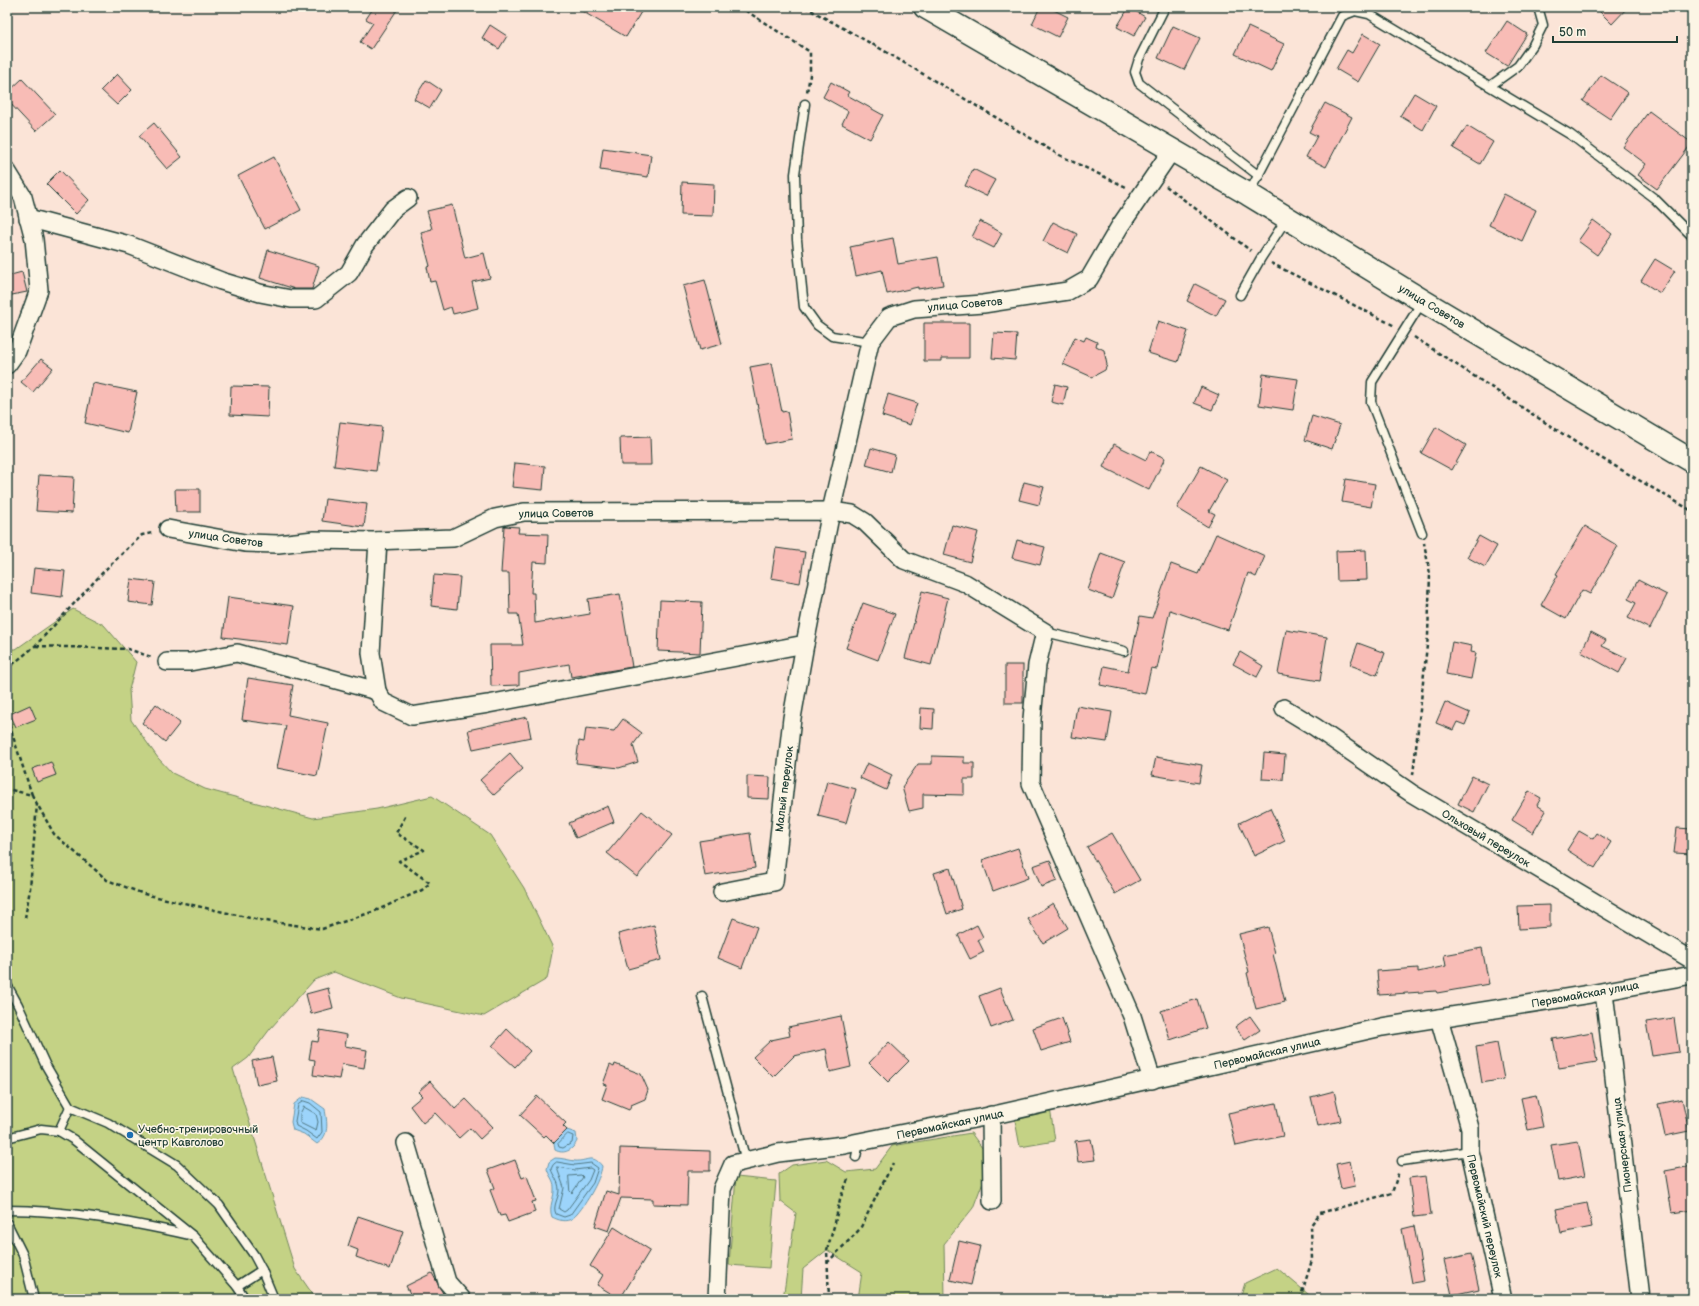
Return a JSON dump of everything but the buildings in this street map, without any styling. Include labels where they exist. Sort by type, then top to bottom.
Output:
[{"type":"main road","name":"улица Советов","points":[[924,7],[1172,150],[1254,185],[1288,218],[1423,301],[1692,461]]},
{"type":"street","name":"улица Советов","points":[[805,644],[831,511],[870,342],[889,316],[914,309],[983,304],[1068,292],[1090,279],[1120,226],[1172,150]]},
{"type":"street","points":[[7,171],[23,198],[34,239],[39,290],[17,351],[7,365]]},
{"type":"street","points":[[28,218],[129,245],[221,281],[260,293],[291,299],[316,299],[349,273],[365,245],[393,209],[408,198]]},
{"type":"street","name":"улица Советов","points":[[168,529],[245,543],[278,544],[314,540],[378,541],[453,538],[495,518],[524,512],[831,511],[852,514],[865,522],[904,560],[965,583],[1045,632]]},
{"type":"street","points":[[378,541],[371,653],[377,691],[383,702],[412,716],[488,704],[805,644]]},
{"type":"street","points":[[1045,632],[1037,665],[1032,719],[1031,783],[1132,1016],[1152,1080]]},
{"type":"street","name":"Малый переулок","points":[[722,892],[774,882],[792,718],[805,644]]},
{"type":"street","points":[[167,662],[190,662],[237,653],[377,691]]},
{"type":"street","name":"Ольховый переулок","points":[[1284,708],[1315,727],[1411,794],[1692,960]]},
{"type":"street","name":"Первомайская улица","points":[[717,1299],[722,1189],[733,1164],[778,1153],[853,1148],[991,1115],[1152,1080],[1382,1027],[1604,992],[1692,975]]},
{"type":"street","name":"Пионерская улица","points":[[1604,992],[1640,1299]]},
{"type":"street","name":"Первомайский переулок","points":[[1439,1018],[1470,1128],[1470,1150],[1503,1299]]},
{"type":"street","points":[[991,1115],[992,1201]]},
{"type":"street","points":[[406,1143],[446,1282],[462,1299]]},
{"type":"lane","points":[[1165,7],[1139,59],[1135,72],[1140,83],[1254,185],[1342,16],[1355,11],[1368,14],[1572,135],[1655,199],[1692,236]]},
{"type":"lane","points":[[1490,86],[1518,66],[1533,45],[1544,26],[1538,7]]},
{"type":"lane","points":[[805,104],[795,174],[798,240],[804,308],[817,326],[832,336],[870,342]]},
{"type":"lane","points":[[1240,295],[1261,258],[1288,218]]},
{"type":"lane","points":[[1422,533],[1370,402],[1372,382],[1423,301]]},
{"type":"lane","points":[[1045,632],[1124,651]]},
{"type":"lane","points":[[7,985],[45,1064],[70,1107],[108,1124],[178,1165],[219,1205],[262,1270],[274,1299]]},
{"type":"lane","points":[[702,996],[746,1161]]},
{"type":"lane","points":[[59,1131],[70,1107]]},
{"type":"lane","points":[[7,1138],[41,1129],[59,1131],[74,1140],[193,1236],[237,1286],[245,1299]]},
{"type":"lane","points":[[1402,1160],[1470,1150]]},
{"type":"lane","points":[[7,1210],[44,1210],[139,1224],[193,1236]]},
{"type":"lane","points":[[7,1223],[23,1255],[34,1299]]},
{"type":"lane","points":[[237,1286],[262,1270]]},
{"type":"path","points":[[740,7],[810,52],[810,75],[805,104]]},
{"type":"path","points":[[805,7],[881,49],[1059,155],[1141,194]]},
{"type":"path","points":[[1154,177],[1261,258],[1404,330],[1589,451],[1692,511]]},
{"type":"path","points":[[7,669],[35,646],[105,570],[142,535],[168,529]]},
{"type":"path","points":[[1411,794],[1428,636],[1430,574],[1422,533]]},
{"type":"path","points":[[35,646],[128,650],[167,662]]},
{"type":"path","points":[[7,718],[32,795],[54,834],[107,880],[144,894],[259,920],[322,929],[375,911],[422,890],[430,883],[399,861],[424,850],[396,833],[406,815]]},
{"type":"path","points":[[7,789],[32,795]]},
{"type":"path","points":[[25,918],[30,889],[37,804]]},
{"type":"path","points":[[1300,1299],[1312,1260],[1311,1225],[1320,1213],[1392,1192],[1402,1160]]},
{"type":"path","points":[[826,1264],[860,1229],[894,1163]]},
{"type":"path","points":[[829,1299],[830,1293],[826,1264],[827,1250],[840,1199],[849,1177]]},
{"type":"green space","points":[[73,609],[104,625],[136,662],[129,690],[131,720],[158,758],[172,773],[205,789],[313,818],[377,809],[432,796],[490,835],[524,888],[553,948],[547,979],[484,1016],[401,998],[334,972],[314,980],[270,1029],[248,1058],[233,1069],[295,1269],[316,1299],[7,1299],[7,649],[16,649]]},
{"type":"green space","points":[[1050,1108],[1055,1141],[1020,1147],[1014,1115]]},
{"type":"green space","points":[[971,1133],[991,1160],[973,1208],[944,1244],[945,1299],[858,1299],[862,1272],[827,1250],[803,1269],[801,1299],[781,1299],[784,1292],[796,1213],[780,1201],[779,1174],[792,1165],[826,1160],[846,1172],[875,1169],[892,1146]]},
{"type":"green space","points":[[736,1177],[776,1181],[769,1268],[729,1265]]},
{"type":"green space","points":[[1277,1268],[1314,1299],[1240,1299],[1245,1283]]},
{"type":"water","points":[[303,1097],[311,1099],[325,1109],[327,1124],[326,1133],[317,1144],[304,1134],[293,1130],[291,1122],[294,1104]]},
{"type":"water","points":[[567,1130],[576,1133],[577,1141],[568,1151],[562,1152],[555,1150],[554,1143]]},
{"type":"water","points":[[555,1158],[575,1161],[592,1159],[602,1166],[595,1186],[577,1214],[570,1220],[554,1218],[552,1217],[551,1213],[554,1185],[547,1169],[549,1162]]},
{"type":"place","name":"Учебно-тренировочный центр Кавголово","points":[[130,1135]]}]
